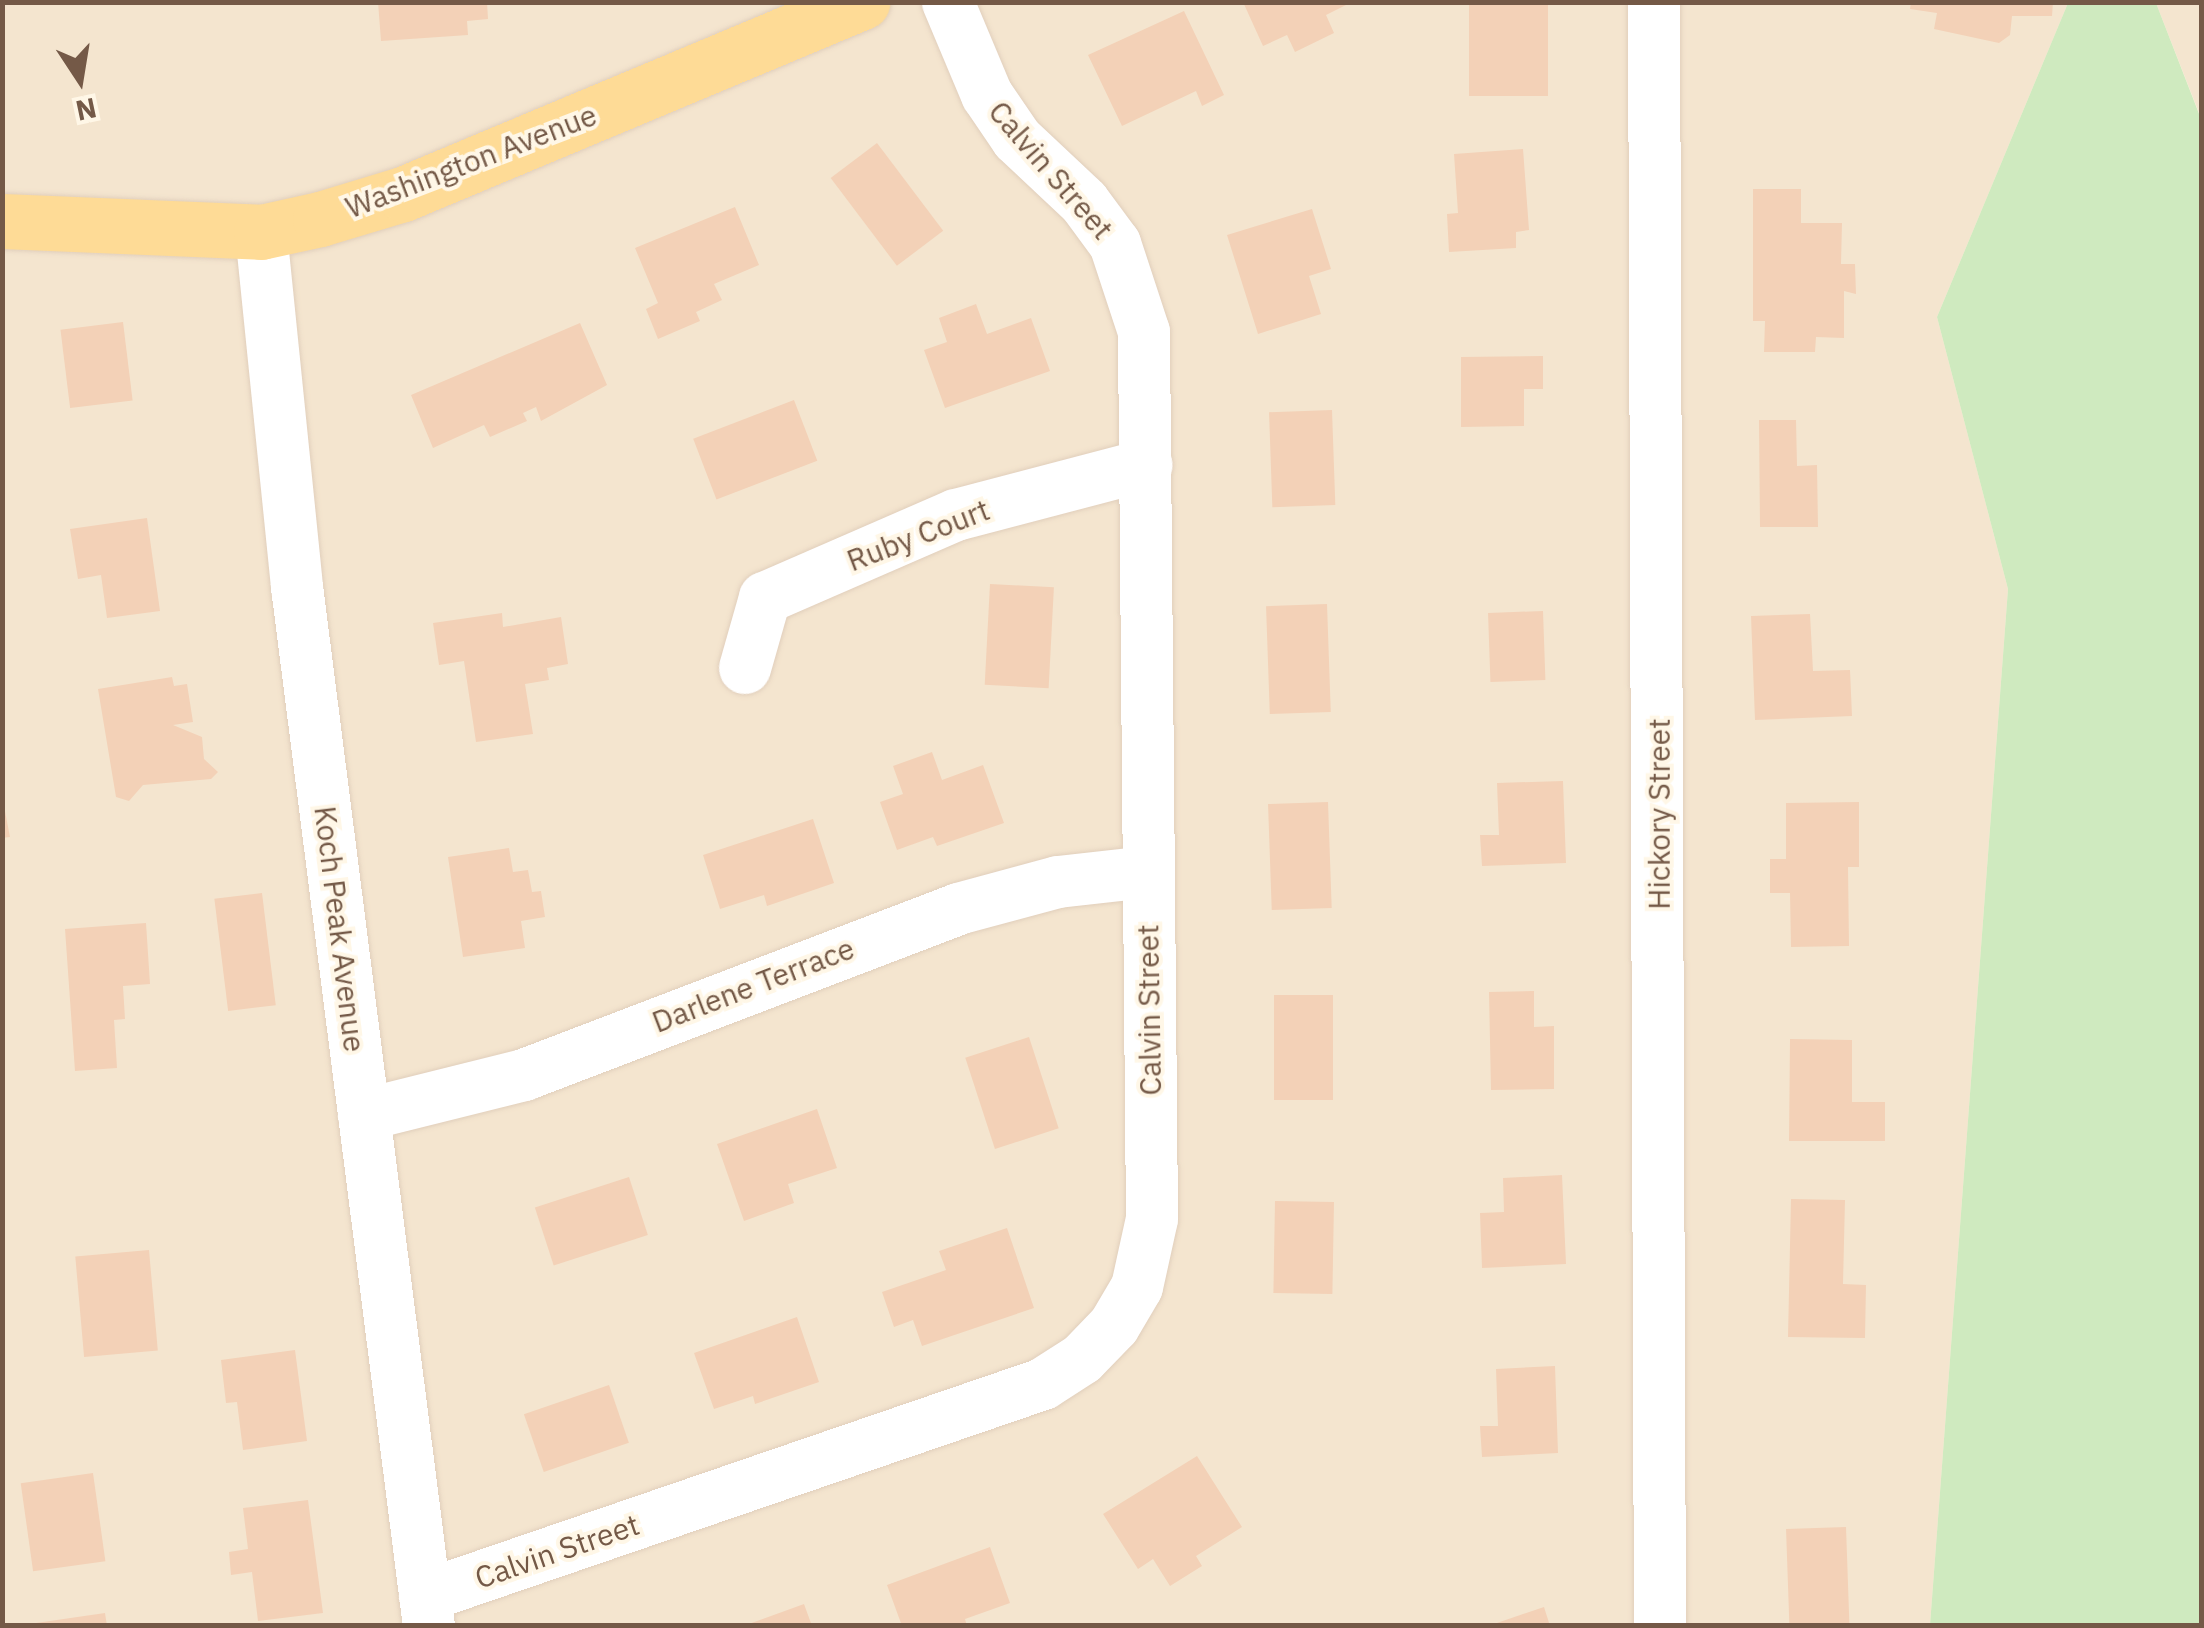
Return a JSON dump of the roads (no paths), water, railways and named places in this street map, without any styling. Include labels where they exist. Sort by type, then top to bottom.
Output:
[{"type":"main road","name":"Washington Avenue","points":[[2,221],[261,232],[403,194],[862,2]]},
{"type":"street","name":"Calvin Street","points":[[427,1611],[1043,1384],[1082,1360],[1114,1326],[1137,1286],[1150,1239],[1144,332],[1133,282],[1115,244],[1084,202],[1017,139],[986,95],[948,2]]},
{"type":"street","name":"Hickory Street","points":[[1654,2],[1660,1626]]},
{"type":"street","name":"Koch Peak Avenue","points":[[261,232],[297,587],[427,1611]]},
{"type":"street","name":"Ruby Court","points":[[745,668],[764,598],[956,515],[1147,465]]},
{"type":"street","name":"Darlene Terrace","points":[[364,1115],[524,1074],[958,909],[1058,882],[1147,872]]}]
